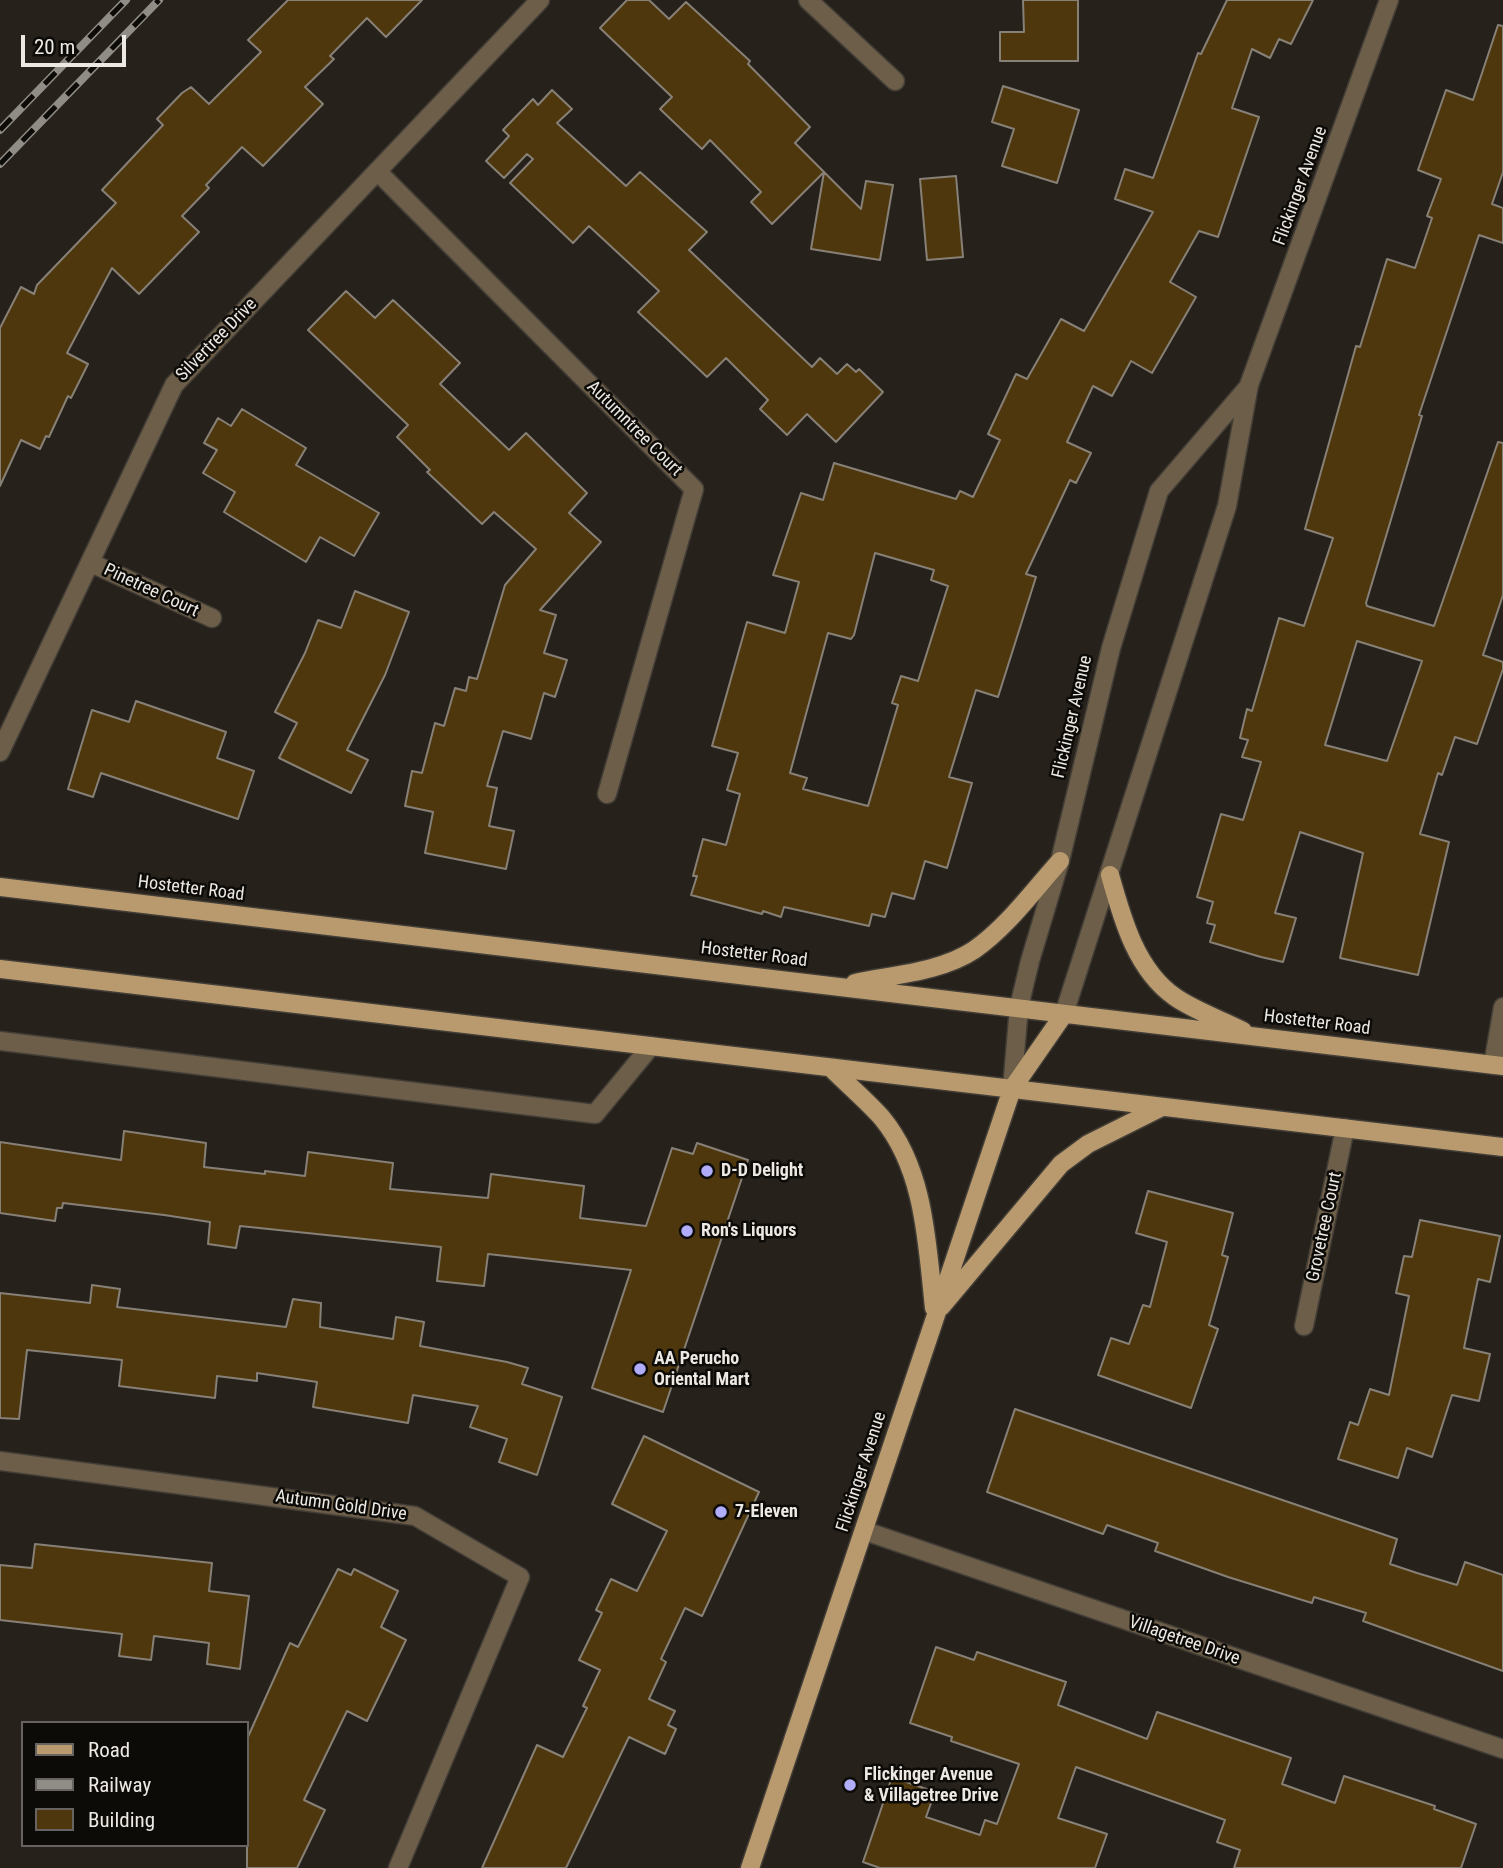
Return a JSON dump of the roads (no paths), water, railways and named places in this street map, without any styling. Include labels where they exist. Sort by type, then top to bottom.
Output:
[{"type":"main road","points":[[839,986],[934,967],[973,951],[1008,919],[1060,861]]},
{"type":"main road","points":[[1110,875],[1121,915],[1141,960],[1174,997],[1256,1037]]},
{"type":"main road","name":"Hostetter Road","points":[[0,887],[1498,1066]]},
{"type":"main road","points":[[0,969],[1503,1147]]},
{"type":"main road","name":"Flickinger Avenue","points":[[750,1868],[1012,1089],[1064,1014]]},
{"type":"main road","points":[[832,1069],[883,1120],[913,1173],[924,1221],[935,1315]]},
{"type":"main road","points":[[935,1315],[1061,1164],[1088,1144],[1162,1108]]},
{"type":"street","name":"Silvertree Drive","points":[[0,752],[174,385],[379,173],[540,0]]},
{"type":"street","points":[[808,0],[895,81]]},
{"type":"street","name":"Flickinger Avenue","points":[[1064,1014],[1227,506],[1249,385],[1389,0]]},
{"type":"street","name":"Autumntree Court","points":[[379,173],[694,489],[607,794]]},
{"type":"street","name":"Flickinger Avenue","points":[[1012,1089],[1018,1007],[1060,861],[1111,648],[1159,491],[1249,385]]},
{"type":"street","name":"Pinetree Court","points":[[91,563],[212,618]]},
{"type":"street","points":[[1498,1066],[1503,1007]]},
{"type":"street","points":[[0,1041],[595,1114],[652,1046]]},
{"type":"street","name":"Grovetree Court","points":[[1304,1326],[1345,1128]]},
{"type":"street","name":"Autumn Gold Drive","points":[[0,1461],[415,1516],[520,1577],[398,1868]]},
{"type":"street","name":"Villagetree Drive","points":[[865,1531],[1503,1749]]},
{"type":"railway","points":[[0,130],[126,0]]},
{"type":"railway","points":[[0,164],[159,0]]},
{"type":"place","name":"D-D Delight","points":[[707,1171]]},
{"type":"place","name":"Ron's Liquors","points":[[687,1231]]},
{"type":"place","name":"AA Perucho Oriental Mart","points":[[640,1369]]},
{"type":"place","name":"7-Eleven","points":[[721,1512]]},
{"type":"place","name":"Flickinger Avenue & Villagetree Drive","points":[[850,1785]]}]
